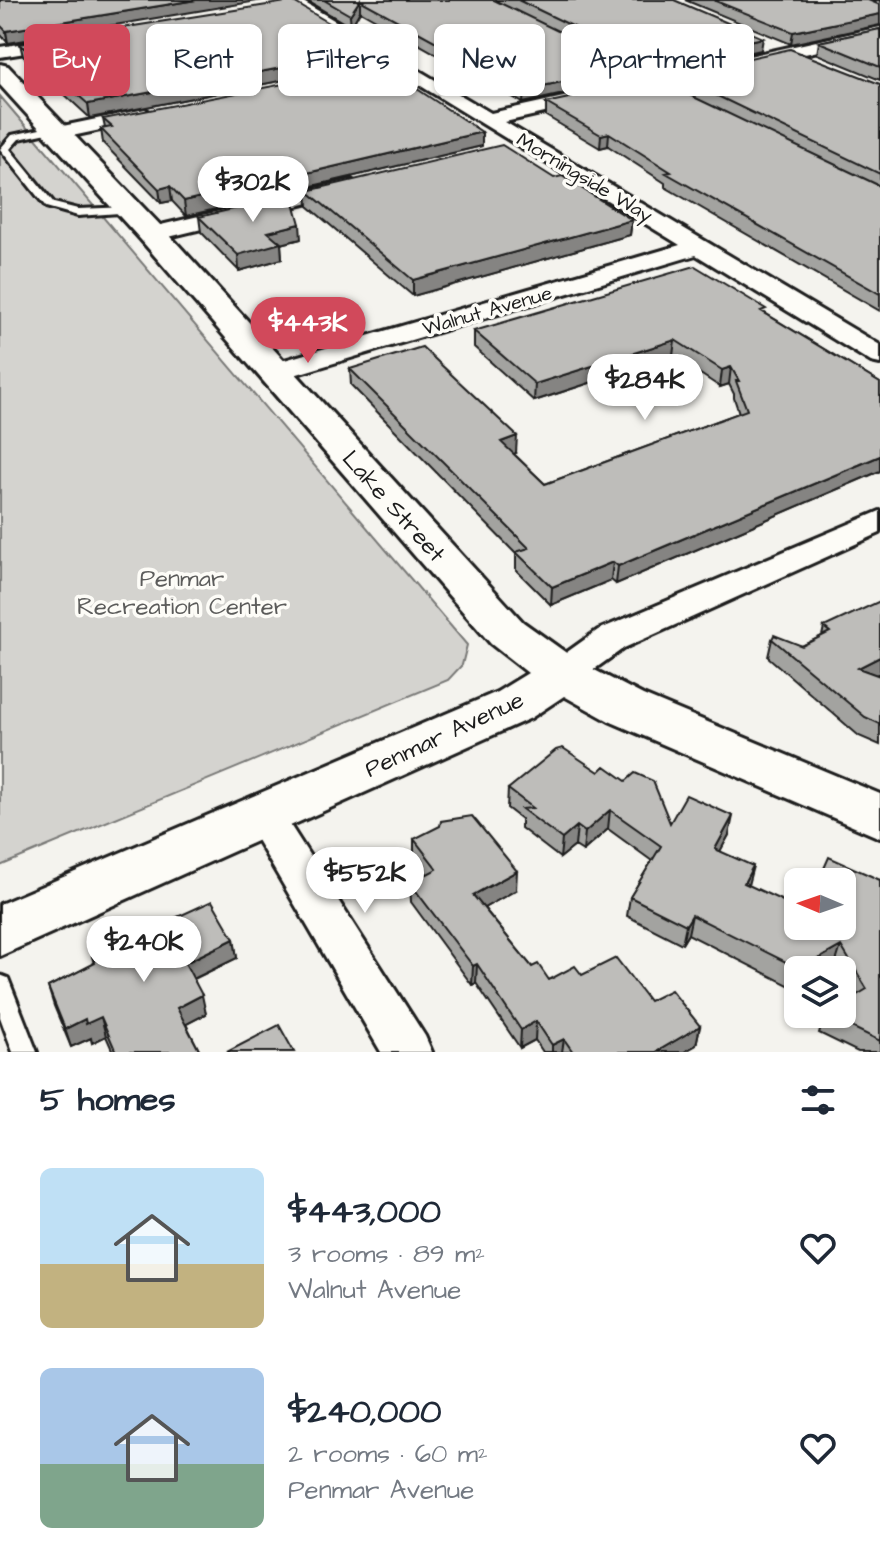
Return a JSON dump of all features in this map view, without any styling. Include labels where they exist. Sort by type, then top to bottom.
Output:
[{"type":"street","name":"Morningside Way","points":[[286,3],[324,24]]},
{"type":"street","points":[[754,61],[880,32]]},
{"type":"street","points":[[760,41],[813,63]]},
{"type":"street","points":[[0,52],[24,48]]},
{"type":"street","name":"Lake Street","points":[[0,71],[140,222],[507,633],[562,674],[626,708],[880,817]]},
{"type":"street","name":"Morningside Way","points":[[418,77],[880,356]]},
{"type":"street","points":[[491,119],[611,96]]},
{"type":"street","points":[[56,131],[162,112]]},
{"type":"street","points":[[500,150],[529,143]]},
{"type":"street","points":[[140,222],[378,180]]},
{"type":"street","name":"Walnut Avenue","points":[[274,372],[699,247]]},
{"type":"street","name":"Penmar Avenue","points":[[0,931],[514,705],[611,639],[880,521]]},
{"type":"street","points":[[262,814],[408,1052]]},
{"type":"lane","points":[[56,131],[16,137],[5,149],[50,205],[60,210],[140,222]]},
{"type":"lane","points":[[0,985],[25,1052]]},
{"type":"green space","name":"Penmar Recreation Center","points":[[0,96],[467,645],[462,665],[448,680],[0,866]]},
{"type":"building","points":[[0,0],[196,0],[49,24],[24,24],[24,28],[6,31],[0,25]]},
{"type":"building","points":[[324,0],[360,0],[350,15]]},
{"type":"building","points":[[360,0],[494,0],[543,24],[434,24],[434,41],[418,32],[418,24],[404,24]]},
{"type":"building","points":[[518,0],[674,0],[730,24],[568,24]]},
{"type":"building","points":[[713,0],[868,0],[880,5],[880,14],[793,32]]},
{"type":"building","points":[[292,1],[331,24],[278,24],[278,69],[262,71],[262,24],[147,24]]},
{"type":"building","points":[[146,24],[146,93],[88,104],[79,96],[130,96],[130,27]]},
{"type":"building","points":[[545,25],[561,33],[561,82],[545,86]]},
{"type":"building","points":[[880,29],[880,67],[819,42]]},
{"type":"building","points":[[790,49],[880,84],[880,174],[718,96],[754,96],[754,57]]},
{"type":"building","points":[[278,85],[278,96],[418,96],[418,90],[482,132],[290,177],[286,174],[287,177],[184,201],[170,186],[159,189],[101,129],[112,127],[103,119],[221,96],[262,96],[262,88]]},
{"type":"building","points":[[578,96],[692,96],[880,186],[880,294],[666,173],[671,172],[609,133],[601,135],[546,103]]},
{"type":"building","points":[[502,145],[554,178],[562,176],[632,220],[413,280],[307,191]]},
{"type":"building","points":[[292,195],[300,224],[268,232],[281,243],[238,255],[199,217]]},
{"type":"building","points":[[695,266],[766,309],[761,311],[880,383],[880,456],[618,566],[613,562],[552,587],[516,552],[529,548],[350,369],[422,347],[517,436],[501,442],[545,484],[747,410],[736,381],[739,381],[731,367],[722,370],[675,340],[535,384],[474,331]]},
{"type":"building","points":[[880,601],[880,657],[858,668],[880,676],[880,724],[865,717],[772,639],[774,635],[802,646],[830,632],[824,627]]},
{"type":"building","points":[[563,748],[599,772],[605,766],[626,781],[635,773],[653,781],[670,823],[686,795],[733,816],[715,849],[753,866],[744,883],[784,902],[784,940],[856,940],[856,869],[880,880],[880,1041],[854,1028],[856,1028],[856,996],[867,989],[856,971],[856,956],[847,956],[841,946],[823,956],[784,956],[784,961],[692,915],[686,925],[630,897],[661,846],[610,810],[585,832],[577,826],[562,839],[522,809],[533,808],[508,789],[556,750]]},
{"type":"building","points":[[472,816],[517,871],[473,895],[532,967],[538,964],[549,980],[575,966],[582,975],[616,958],[649,1001],[671,990],[700,1026],[656,1052],[573,1052],[564,1039],[552,1045],[536,1021],[521,1030],[477,964],[473,966],[410,883],[437,869],[414,839],[440,826],[441,821]]},
{"type":"building","points":[[829,857],[853,868],[824,868]]},
{"type":"building","points":[[212,901],[234,939],[185,963],[202,995],[177,1008],[200,1052],[116,1052],[101,1017],[86,1024],[85,1019],[65,1029],[48,987],[95,963],[92,956]]},
{"type":"building","points":[[279,1025],[294,1052],[227,1052]]}]
